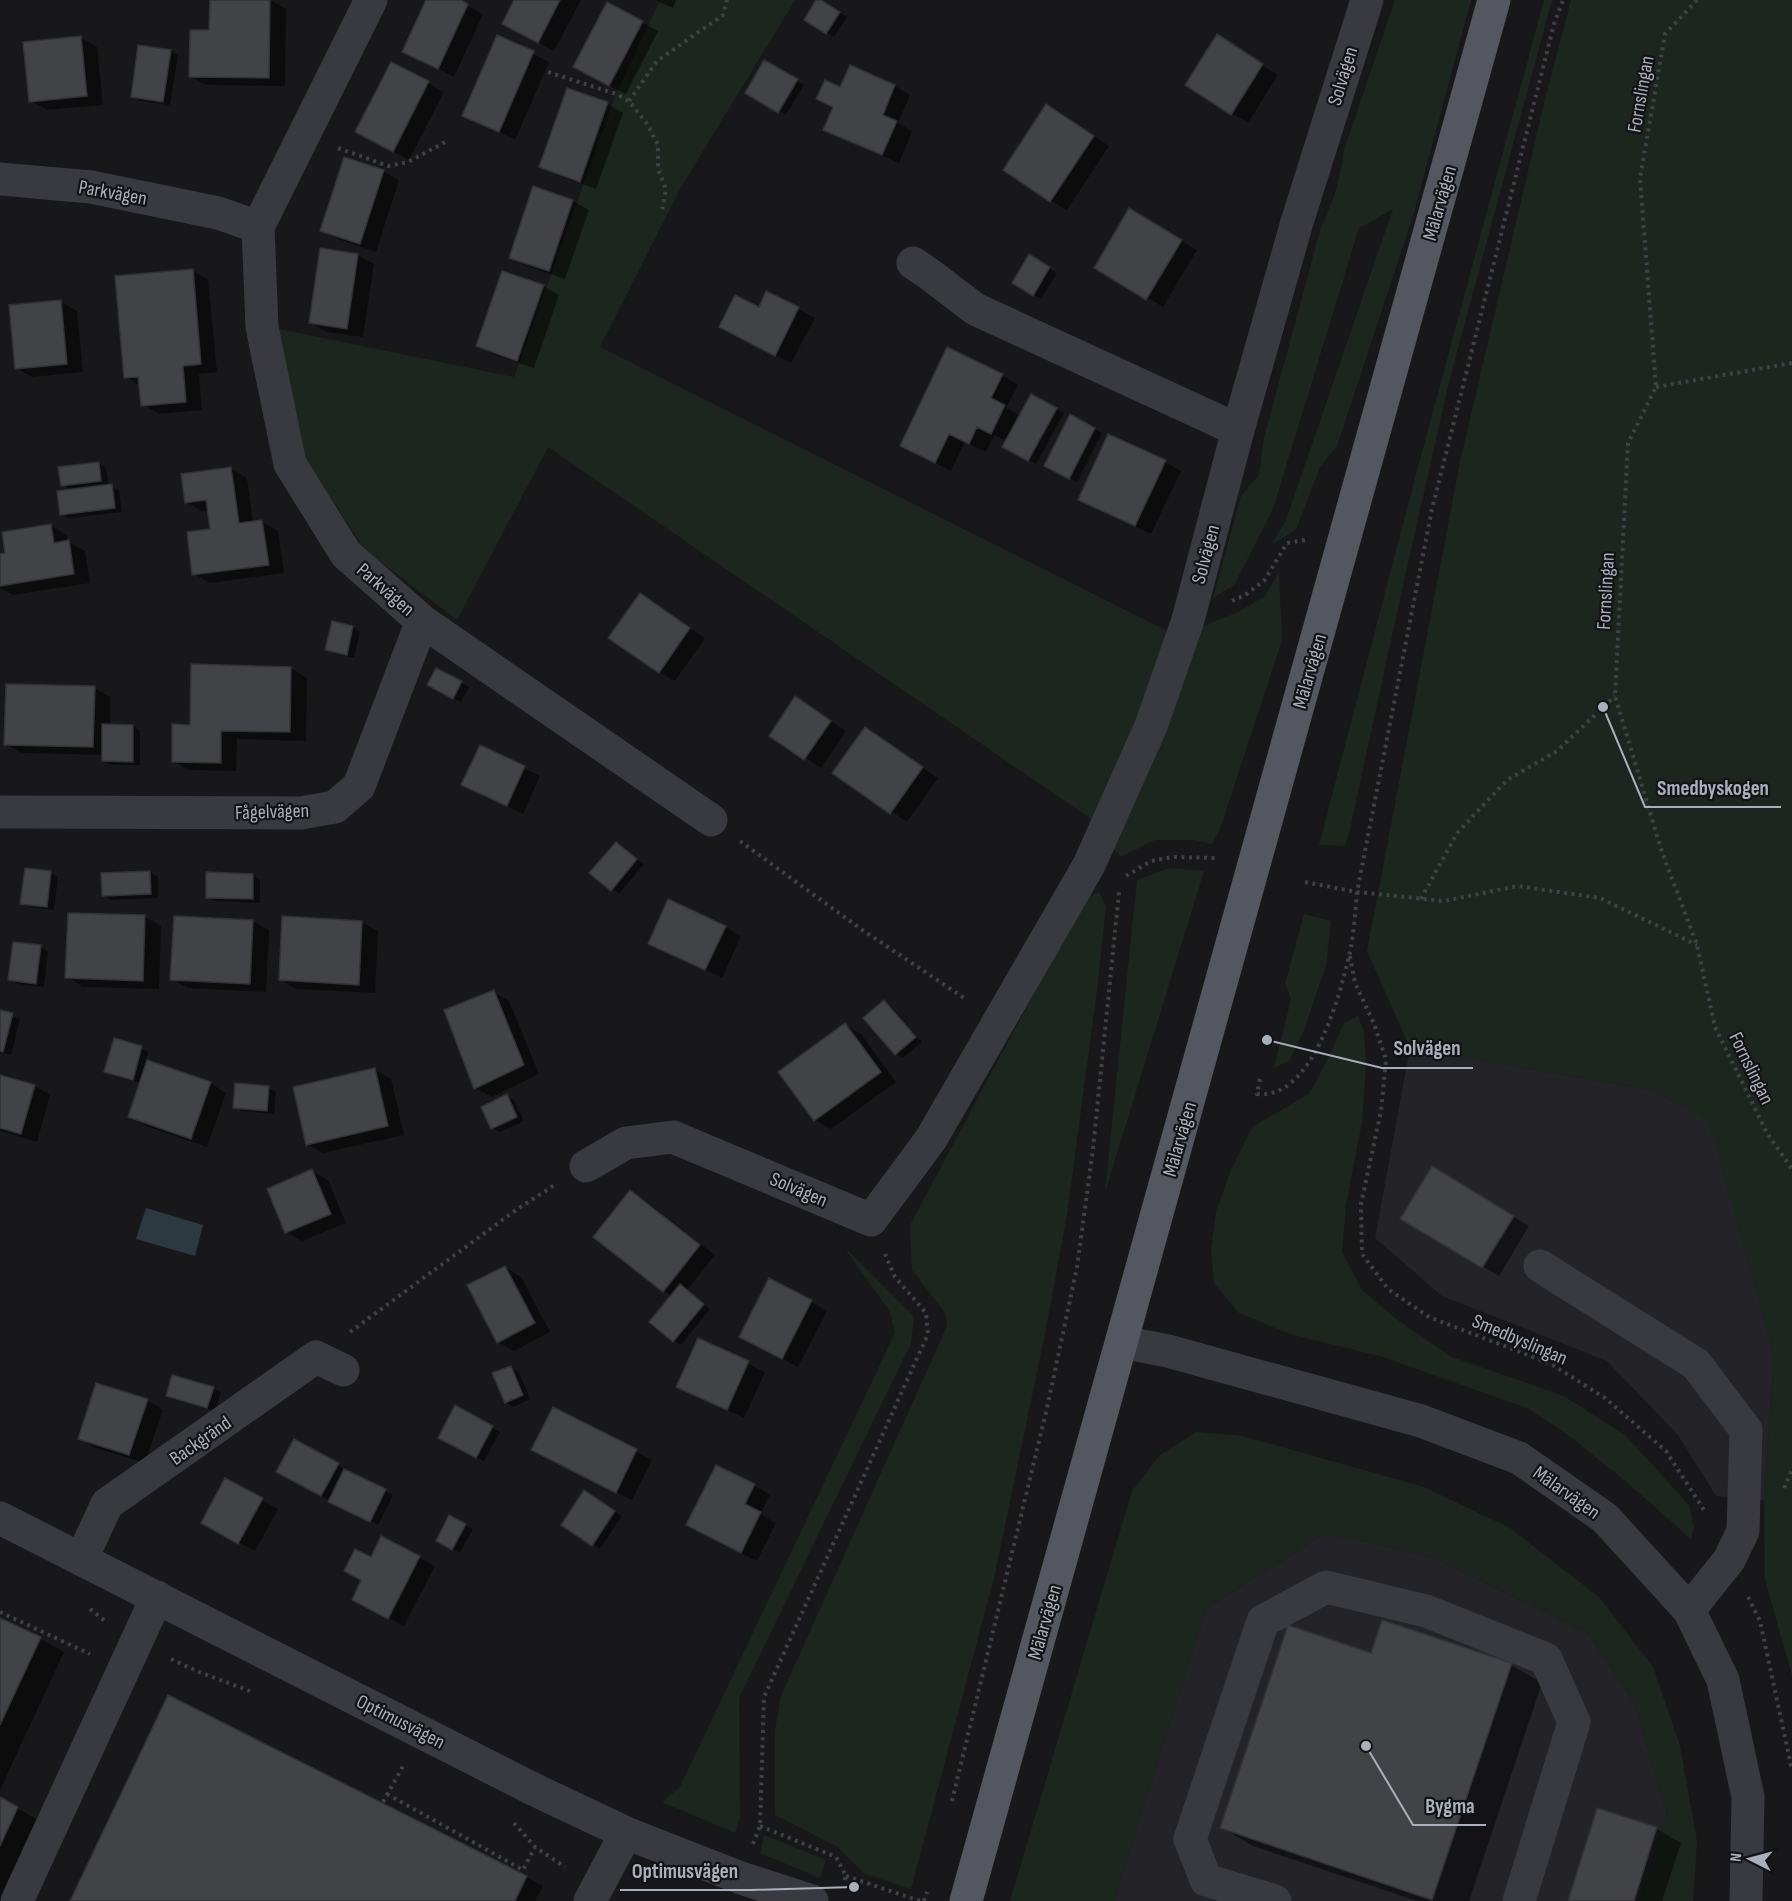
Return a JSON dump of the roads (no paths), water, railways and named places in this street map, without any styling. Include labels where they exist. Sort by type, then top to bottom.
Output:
[{"type":"main road","name":"Mälarvägen","points":[[966,1901],[1494,0]]},
{"type":"street","name":"Parkvägen","points":[[371,0],[258,227],[262,327],[290,464],[346,554],[422,621],[711,820]]},
{"type":"street","name":"Solvägen","points":[[586,1166],[626,1143],[673,1137],[872,1220],[931,1139],[1089,865],[1151,726],[1188,620],[1238,430],[1297,222],[1367,0]]},
{"type":"street","name":"Parkvägen","points":[[0,178],[91,187],[218,213],[258,227]]},
{"type":"street","points":[[913,263],[975,309],[1238,430]]},
{"type":"street","name":"Fågelvägen","points":[[0,812],[301,813],[335,807],[359,786],[422,621]]},
{"type":"street","points":[[1540,1266],[1696,1364],[1746,1430],[1743,1531],[1729,1560],[1689,1610]]},
{"type":"street","name":"Mälarvägen","points":[[1122,1342],[1168,1351],[1421,1420],[1519,1458],[1605,1518],[1689,1610],[1723,1680],[1748,1797],[1746,1901]]},
{"type":"street","name":"Backgränd","points":[[82,1558],[107,1504],[329,1364]]},
{"type":"street","name":"Optimusvägen","points":[[0,1518],[529,1787],[626,1833],[741,1878],[812,1901]]},
{"type":"street","points":[[1275,1901],[1206,1880],[1190,1839],[1263,1621],[1326,1587],[1426,1611],[1546,1659],[1574,1722],[1520,1901]]},
{"type":"street","points":[[17,1901],[157,1598]]},
{"type":"street","points":[[594,1893],[626,1833]]},
{"type":"place","name":"Smedbyskogen","points":[[1603,707]]},
{"type":"place","name":"Solvägen","points":[[1267,1040]]},
{"type":"place","name":"Bygma","points":[[1366,1746]]},
{"type":"place","name":"Optimusvägen","points":[[854,1887]]}]
